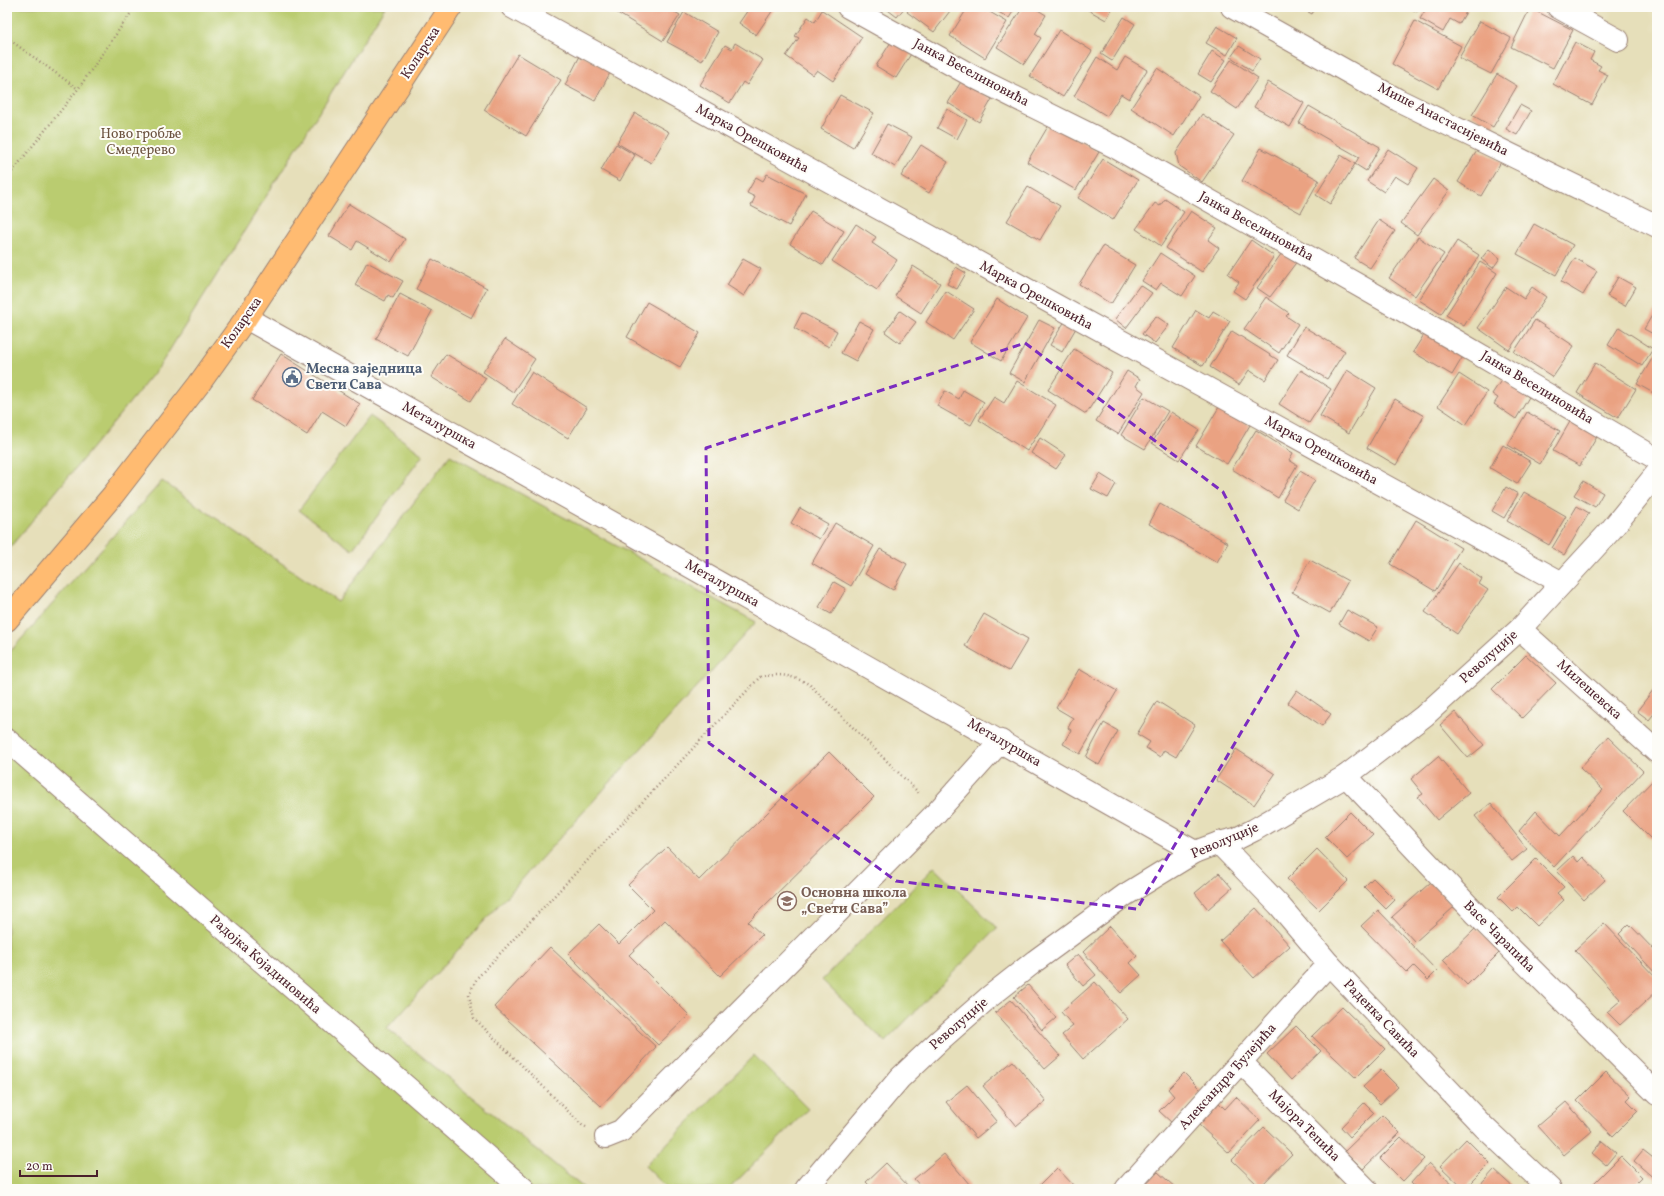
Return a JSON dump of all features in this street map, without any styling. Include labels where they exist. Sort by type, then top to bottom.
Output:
[{"type":"main road","name":"Коларска","points":[[7,620],[113,495],[200,384],[246,318],[451,7]]},
{"type":"street","name":"Марка Орешковића","points":[[512,7],[1562,583]]},
{"type":"street","name":"Јанка Веселиновића","points":[[848,7],[974,77],[1115,147],[1453,339],[1657,460]]},
{"type":"street","name":"Мише Анастасијевића","points":[[1232,7],[1398,100],[1657,226]]},
{"type":"street","points":[[1558,7],[1618,40]]},
{"type":"street","name":"Металуршка","points":[[246,318],[1001,741],[1195,852]]},
{"type":"street","name":"Револуције","points":[[806,1189],[900,1078],[988,998],[1035,961],[1125,895],[1195,852],[1219,843],[1236,839],[1254,830],[1346,776],[1424,716],[1520,629],[1611,530],[1657,473]]},
{"type":"street","name":"Милешевска","points":[[1520,629],[1657,752]]},
{"type":"street","name":"Радојка Којадиновића","points":[[7,740],[524,1189]]},
{"type":"street","points":[[606,1137],[621,1132],[937,812],[1001,741]]},
{"type":"street","name":"Васе Чарапића","points":[[1346,776],[1476,914],[1657,1094]]},
{"type":"street","name":"Раденка Савића","points":[[1219,843],[1279,905],[1329,964],[1484,1127],[1550,1189]]},
{"type":"street","name":"Александра Ђулејића","points":[[1126,1189],[1329,964]]},
{"type":"street","name":"Мајора Тепића","points":[[1241,1062],[1366,1189]]},
{"type":"path","points":[[7,178],[78,90],[135,7]]},
{"type":"path","points":[[7,38],[78,90]]},
{"type":"path","points":[[606,1137],[582,1125],[474,1018],[469,994],[477,978],[760,677],[775,674],[791,676],[809,684],[937,812]]},
{"type":"highlighted area","points":[[1025,343],[1223,492],[1298,636],[1137,909],[896,881],[709,743],[706,448]]},
{"type":"green space","name":"Ново гробље Смедерево","points":[[7,7],[385,7],[159,367],[7,551]]},
{"type":"green space","points":[[370,416],[423,455],[352,550],[299,510]]},
{"type":"green space","points":[[450,455],[756,622],[387,1028],[585,1189],[7,1189],[7,655],[162,481],[338,602]]},
{"type":"green space","points":[[934,867],[997,928],[885,1042],[822,980]]},
{"type":"green space","points":[[754,1055],[808,1109],[729,1189],[668,1189],[645,1166]]},
{"type":"building","points":[[612,7],[666,7],[680,15],[663,41],[611,9]]},
{"type":"building","points":[[750,7],[775,7],[756,35],[739,23]]},
{"type":"building","points":[[884,7],[905,7],[897,17]]},
{"type":"building","points":[[911,7],[953,7],[934,32],[907,12]]},
{"type":"building","points":[[968,7],[981,7],[1007,22],[985,58],[950,36]]},
{"type":"building","points":[[994,7],[1016,7],[1009,18],[993,9]]},
{"type":"building","points":[[1023,7],[1033,7],[1046,15],[1035,34],[1041,38],[1024,64],[997,47]]},
{"type":"building","points":[[1083,7],[1113,7],[1106,20]]},
{"type":"building","points":[[1299,7],[1316,7],[1312,14]]},
{"type":"building","points":[[1408,7],[1420,7],[1417,12]]},
{"type":"building","points":[[1427,7],[1469,7],[1459,24],[1450,19],[1443,32],[1420,19]]},
{"type":"building","points":[[1530,8],[1573,30],[1553,68],[1511,47]]},
{"type":"building","points":[[822,10],[862,37],[833,81],[817,70],[813,75],[786,56],[799,38],[795,36],[808,17],[815,22]]},
{"type":"building","points":[[684,12],[718,32],[702,61],[667,42]]},
{"type":"building","points":[[1124,17],[1135,24],[1112,61],[1101,54]]},
{"type":"building","points":[[1415,21],[1461,46],[1438,89],[1392,64]]},
{"type":"building","points":[[1480,21],[1511,38],[1491,74],[1459,58]]},
{"type":"building","points":[[1217,26],[1237,38],[1227,55],[1206,43]]},
{"type":"building","points":[[1059,30],[1092,51],[1063,97],[1030,76]]},
{"type":"building","points":[[894,37],[914,49],[896,78],[876,66]]},
{"type":"building","points":[[1575,42],[1594,52],[1590,60],[1601,66],[1598,70],[1608,75],[1592,105],[1553,84]]},
{"type":"building","points":[[735,43],[763,60],[747,85],[743,82],[730,103],[700,85],[725,45],[732,49]]},
{"type":"building","points":[[1239,46],[1260,59],[1252,71],[1231,57]]},
{"type":"building","points":[[1212,51],[1226,60],[1211,82],[1198,74]]},
{"type":"building","points":[[518,54],[561,80],[526,136],[484,110]]},
{"type":"building","points":[[581,54],[611,71],[595,101],[565,85]]},
{"type":"building","points":[[1097,57],[1117,70],[1125,57],[1147,70],[1129,99],[1121,94],[1107,116],[1074,96]]},
{"type":"building","points":[[1231,60],[1258,78],[1237,109],[1210,91]]},
{"type":"building","points":[[1157,68],[1199,96],[1174,136],[1131,108]]},
{"type":"building","points":[[1497,74],[1517,86],[1493,127],[1472,115]]},
{"type":"building","points":[[962,80],[992,99],[979,122],[948,103]]},
{"type":"building","points":[[1268,82],[1304,103],[1290,127],[1254,107]]},
{"type":"building","points":[[840,95],[874,113],[853,148],[821,129]]},
{"type":"building","points":[[1520,105],[1531,111],[1517,135],[1506,129]]},
{"type":"building","points":[[1309,106],[1380,147],[1366,171],[1355,164],[1359,157],[1299,123]]},
{"type":"building","points":[[947,109],[967,120],[957,139],[937,128]]},
{"type":"building","points":[[635,113],[669,132],[651,163],[617,143]]},
{"type":"building","points":[[1202,114],[1234,135],[1202,182],[1179,166],[1176,153]]},
{"type":"building","points":[[1050,123],[1099,152],[1076,190],[1027,162]]},
{"type":"building","points":[[887,124],[912,137],[895,167],[871,153]]},
{"type":"building","points":[[616,144],[635,155],[620,181],[601,170]]},
{"type":"building","points":[[921,145],[948,162],[929,193],[901,176]]},
{"type":"building","points":[[1261,148],[1319,180],[1301,213],[1242,181]]},
{"type":"building","points":[[1388,149],[1418,168],[1408,184],[1395,176],[1384,192],[1367,181]]},
{"type":"building","points":[[1478,149],[1501,162],[1481,196],[1458,182]]},
{"type":"building","points":[[1341,155],[1355,164],[1330,204],[1316,195]]},
{"type":"building","points":[[1103,159],[1138,180],[1113,220],[1078,198]]},
{"type":"building","points":[[767,174],[806,194],[789,226],[751,206],[755,197],[747,193],[756,177],[763,181]]},
{"type":"building","points":[[1433,179],[1449,191],[1417,235],[1401,223]]},
{"type":"building","points":[[1028,187],[1060,206],[1040,240],[1007,221]]},
{"type":"building","points":[[1165,199],[1184,212],[1161,246],[1136,229],[1155,203],[1160,206]]},
{"type":"building","points":[[349,204],[405,239],[391,262],[357,241],[352,250],[329,236]]},
{"type":"building","points":[[811,211],[844,231],[823,265],[790,244]]},
{"type":"building","points":[[1191,211],[1217,228],[1208,240],[1219,248],[1202,272],[1166,248]]},
{"type":"building","points":[[1379,220],[1395,231],[1370,268],[1354,258]]},
{"type":"building","points":[[856,224],[876,237],[872,243],[897,260],[877,290],[832,261]]},
{"type":"building","points":[[1534,224],[1573,245],[1556,275],[1517,254]]},
{"type":"building","points":[[1418,237],[1444,254],[1415,296],[1389,278]]},
{"type":"building","points":[[1251,240],[1274,256],[1245,299],[1233,291],[1239,282],[1228,274]]},
{"type":"building","points":[[1457,241],[1479,255],[1441,314],[1419,300]]},
{"type":"building","points":[[1103,246],[1135,265],[1111,304],[1079,284]]},
{"type":"building","points":[[1489,249],[1500,258],[1493,268],[1481,259]]},
{"type":"building","points":[[1284,250],[1298,260],[1270,297],[1257,288]]},
{"type":"building","points":[[1160,253],[1195,276],[1182,296],[1161,283],[1156,290],[1142,281]]},
{"type":"building","points":[[1575,258],[1597,271],[1583,295],[1561,282]]},
{"type":"building","points":[[432,259],[487,288],[471,318],[416,289]]},
{"type":"building","points":[[743,259],[761,269],[744,296],[727,285]]},
{"type":"building","points":[[367,262],[403,281],[393,298],[388,295],[385,301],[355,285]]},
{"type":"building","points":[[1480,262],[1497,273],[1464,326],[1446,315]]},
{"type":"building","points":[[913,266],[940,283],[921,313],[895,296]]},
{"type":"building","points":[[956,267],[966,273],[957,289],[947,284]]},
{"type":"building","points":[[1618,277],[1636,287],[1625,306],[1607,296]]},
{"type":"building","points":[[1140,285],[1152,293],[1126,328],[1115,319]]},
{"type":"building","points":[[1506,287],[1524,299],[1532,287],[1546,297],[1509,350],[1478,328]]},
{"type":"building","points":[[946,291],[974,309],[953,340],[926,322]]},
{"type":"building","points":[[400,294],[432,311],[408,356],[376,339]]},
{"type":"building","points":[[1266,297],[1289,313],[1286,316],[1298,324],[1279,353],[1244,329]]},
{"type":"building","points":[[997,299],[1027,318],[1001,361],[970,342]]},
{"type":"building","points":[[647,302],[700,333],[680,367],[627,337]]},
{"type":"building","points":[[1657,307],[1657,336],[1644,329]]},
{"type":"building","points":[[1196,310],[1209,318],[1213,311],[1230,321],[1203,366],[1173,348]]},
{"type":"building","points":[[900,311],[916,322],[900,343],[885,332]]},
{"type":"building","points":[[802,313],[837,331],[829,347],[794,328]]},
{"type":"building","points":[[1156,316],[1169,325],[1155,343],[1142,334]]},
{"type":"building","points":[[1039,320],[1055,328],[1025,382],[1009,373]]},
{"type":"building","points":[[1535,320],[1574,346],[1553,377],[1514,352]]},
{"type":"building","points":[[859,321],[874,329],[856,361],[841,353]]},
{"type":"building","points":[[1065,321],[1076,328],[1062,352],[1050,345]]},
{"type":"building","points":[[1304,327],[1345,351],[1327,379],[1287,355]]},
{"type":"building","points":[[1619,327],[1653,349],[1642,366],[1608,345]]},
{"type":"building","points":[[1427,330],[1465,353],[1452,375],[1413,352]]},
{"type":"building","points":[[1232,331],[1278,360],[1265,380],[1249,370],[1239,385],[1210,367]]},
{"type":"building","points":[[505,339],[535,359],[513,392],[483,372]]},
{"type":"building","points":[[1074,349],[1112,373],[1086,414],[1048,390]]},
{"type":"building","points":[[1656,352],[1657,353],[1657,395],[1637,384]]},
{"type":"building","name":"Месна заједница Свети Сава","points":[[281,354],[360,404],[346,426],[322,411],[307,435],[252,400]]},
{"type":"building","points":[[446,354],[486,378],[471,401],[431,377]]},
{"type":"building","points":[[1595,363],[1636,389],[1618,418],[1577,393]]},
{"type":"building","points":[[1301,370],[1331,389],[1309,423],[1279,404]]},
{"type":"building","points":[[1347,370],[1376,388],[1349,433],[1320,416]]},
{"type":"building","points":[[1127,371],[1140,379],[1136,386],[1144,392],[1118,434],[1096,421]]},
{"type":"building","points":[[532,372],[587,408],[568,438],[512,404]]},
{"type":"building","points":[[1459,374],[1487,392],[1466,425],[1438,406]]},
{"type":"building","points":[[1502,379],[1529,397],[1516,419],[1494,404],[1498,398],[1492,394]]},
{"type":"building","points":[[1017,381],[1056,405],[1027,451],[979,420],[994,397],[1004,403]]},
{"type":"building","points":[[963,390],[984,402],[971,425],[937,406],[945,391],[959,399]]},
{"type":"building","points":[[1144,397],[1168,411],[1145,449],[1121,435]]},
{"type":"building","points":[[1395,399],[1424,416],[1396,465],[1367,448]]},
{"type":"building","points":[[1219,407],[1250,425],[1227,464],[1196,446]]},
{"type":"building","points":[[1171,412],[1199,430],[1179,460],[1152,443]]},
{"type":"building","points":[[1527,412],[1560,431],[1540,464],[1508,445]]},
{"type":"building","points":[[1571,420],[1598,435],[1580,466],[1553,451]]},
{"type":"building","points":[[1256,430],[1293,453],[1289,460],[1297,465],[1278,498],[1232,469]]},
{"type":"building","points":[[1040,438],[1066,455],[1056,469],[1031,453]]},
{"type":"building","points":[[1503,445],[1531,462],[1517,484],[1490,468]]},
{"type":"building","points":[[1300,471],[1315,480],[1298,509],[1283,500]]},
{"type":"building","points":[[1100,474],[1116,484],[1108,498],[1091,489]]},
{"type":"building","points":[[1583,481],[1603,493],[1595,507],[1574,495]]},
{"type":"building","points":[[1506,487],[1518,494],[1504,518],[1492,511]]},
{"type":"building","points":[[1524,492],[1566,516],[1549,545],[1507,521]]},
{"type":"building","points":[[1160,504],[1228,543],[1217,562],[1149,524]]},
{"type":"building","points":[[1577,506],[1589,513],[1564,555],[1552,548]]},
{"type":"building","points":[[800,508],[828,524],[819,539],[791,523]]},
{"type":"building","points":[[1416,520],[1461,548],[1435,591],[1390,564]]},
{"type":"building","points":[[835,523],[874,546],[851,586],[812,563]]},
{"type":"building","points":[[880,549],[907,564],[893,590],[865,574]]},
{"type":"building","points":[[1310,560],[1348,581],[1330,613],[1292,592]]},
{"type":"building","points":[[1459,563],[1482,579],[1479,584],[1488,590],[1457,634],[1425,612]]},
{"type":"building","points":[[834,582],[846,589],[831,614],[819,607]]},
{"type":"building","points":[[1347,610],[1378,627],[1369,641],[1339,624]]},
{"type":"building","points":[[984,614],[1028,639],[1009,671],[965,646]]},
{"type":"building","points":[[1526,655],[1556,683],[1522,718],[1492,689]]},
{"type":"building","points":[[1079,669],[1117,691],[1080,754],[1063,744],[1071,730],[1068,728],[1073,718],[1056,708]]},
{"type":"building","points":[[1657,685],[1657,710],[1649,720],[1637,711]]},
{"type":"building","points":[[1297,690],[1331,714],[1322,726],[1288,703]]},
{"type":"building","points":[[1157,701],[1195,725],[1176,757],[1164,750],[1160,757],[1146,748],[1150,742],[1137,734]]},
{"type":"building","points":[[1455,712],[1484,745],[1468,758],[1440,725]]},
{"type":"building","points":[[1104,723],[1118,731],[1099,765],[1086,757]]},
{"type":"building","points":[[1608,737],[1643,771],[1554,867],[1519,831],[1536,811],[1560,836],[1603,790],[1580,768]]},
{"type":"building","points":[[1236,749],[1275,774],[1254,805],[1216,780]]},
{"type":"building","points":[[829,752],[874,797],[748,922],[762,935],[720,976],[665,920],[629,955],[689,1015],[658,1045],[568,954],[599,924],[619,944],[653,910],[628,885],[667,847],[699,880]]},
{"type":"building","points":[[1438,756],[1469,793],[1437,820],[1418,797],[1423,794],[1411,779]]},
{"type":"building","points":[[1657,776],[1657,832],[1651,839],[1623,811]]},
{"type":"building","points":[[1491,803],[1527,849],[1512,861],[1475,816]]},
{"type":"building","points":[[1350,812],[1373,835],[1347,859],[1325,837]]},
{"type":"building","points":[[1317,849],[1348,881],[1319,910],[1287,879]]},
{"type":"building","points":[[1573,856],[1578,862],[1583,857],[1605,880],[1584,900],[1557,871]]},
{"type":"building","points":[[1536,859],[1564,887],[1557,893],[1564,900],[1537,926],[1518,907],[1513,912],[1498,897]]},
{"type":"building","points":[[1219,873],[1232,888],[1208,909],[1195,893]]},
{"type":"building","points":[[1373,878],[1395,900],[1386,909],[1364,887]]},
{"type":"building","points":[[1431,882],[1454,907],[1415,942],[1392,917]]},
{"type":"building","points":[[1256,908],[1290,946],[1254,978],[1220,941]]},
{"type":"building","points":[[1378,910],[1437,971],[1428,980],[1414,966],[1407,973],[1361,926]]},
{"type":"building","points":[[1604,923],[1657,979],[1657,991],[1620,1025],[1607,1012],[1621,1000],[1575,950]]},
{"type":"building","points":[[1629,924],[1657,953],[1657,975],[1619,934]]},
{"type":"building","points":[[1110,926],[1137,956],[1130,963],[1141,975],[1121,993],[1083,952]]},
{"type":"building","points":[[1476,928],[1500,952],[1467,985],[1443,960]]},
{"type":"building","points":[[550,947],[656,1047],[601,1106],[494,1007]]},
{"type":"building","points":[[1078,954],[1096,975],[1083,986],[1065,965]]},
{"type":"building","points":[[1095,982],[1128,1019],[1083,1059],[1062,1035],[1073,1026],[1061,1012]]},
{"type":"building","points":[[1028,985],[1056,1018],[1042,1030],[1014,997]]},
{"type":"building","points":[[1011,1000],[1060,1056],[1045,1069],[995,1013]]},
{"type":"building","points":[[1342,1007],[1385,1049],[1356,1078],[1312,1036]]},
{"type":"building","points":[[1296,1026],[1321,1051],[1291,1080],[1267,1054]]},
{"type":"building","points":[[1013,1061],[1046,1101],[1016,1126],[983,1086]]},
{"type":"building","points":[[1381,1070],[1398,1087],[1380,1104],[1363,1087]]},
{"type":"building","points":[[1606,1072],[1631,1096],[1627,1100],[1638,1111],[1613,1136],[1577,1101]]},
{"type":"building","points":[[1184,1073],[1202,1091],[1172,1123],[1159,1111],[1174,1096],[1168,1089]]},
{"type":"building","points":[[967,1085],[997,1121],[976,1138],[946,1102]]},
{"type":"building","points":[[1236,1097],[1260,1120],[1229,1153],[1199,1125],[1219,1103],[1225,1109]]},
{"type":"building","points":[[1566,1102],[1592,1131],[1564,1155],[1538,1126]]},
{"type":"building","points":[[1364,1103],[1374,1113],[1350,1137],[1341,1127]]},
{"type":"building","points":[[1382,1115],[1400,1133],[1363,1169],[1345,1151]]},
{"type":"building","points":[[1264,1127],[1292,1154],[1260,1187],[1232,1160]]},
{"type":"building","points":[[1401,1137],[1424,1159],[1403,1181],[1380,1158]]},
{"type":"building","points":[[1466,1139],[1490,1163],[1464,1189],[1440,1166]]},
{"type":"building","points":[[1602,1141],[1616,1153],[1606,1165],[1592,1153]]},
{"type":"building","points":[[1643,1150],[1657,1161],[1657,1181],[1634,1161]]},
{"type":"building","points":[[944,1154],[970,1185],[965,1189],[923,1189],[914,1179]]},
{"type":"building","points":[[1621,1156],[1642,1177],[1630,1189],[1588,1189]]},
{"type":"building","points":[[886,1163],[911,1189],[873,1189],[866,1182]]},
{"type":"building","points":[[1429,1163],[1457,1189],[1417,1189],[1411,1183]]},
{"type":"building","points":[[1057,1168],[1077,1189],[1036,1189]]},
{"type":"building","points":[[1494,1170],[1515,1189],[1477,1189]]},
{"type":"building","points":[[1158,1172],[1177,1189],[1142,1189]]},
{"type":"place","name":"Месна заједница Свети Сава","points":[[292,377]]},
{"type":"place","name":"Основна школа „Свети Сава”","points":[[787,901]]}]
